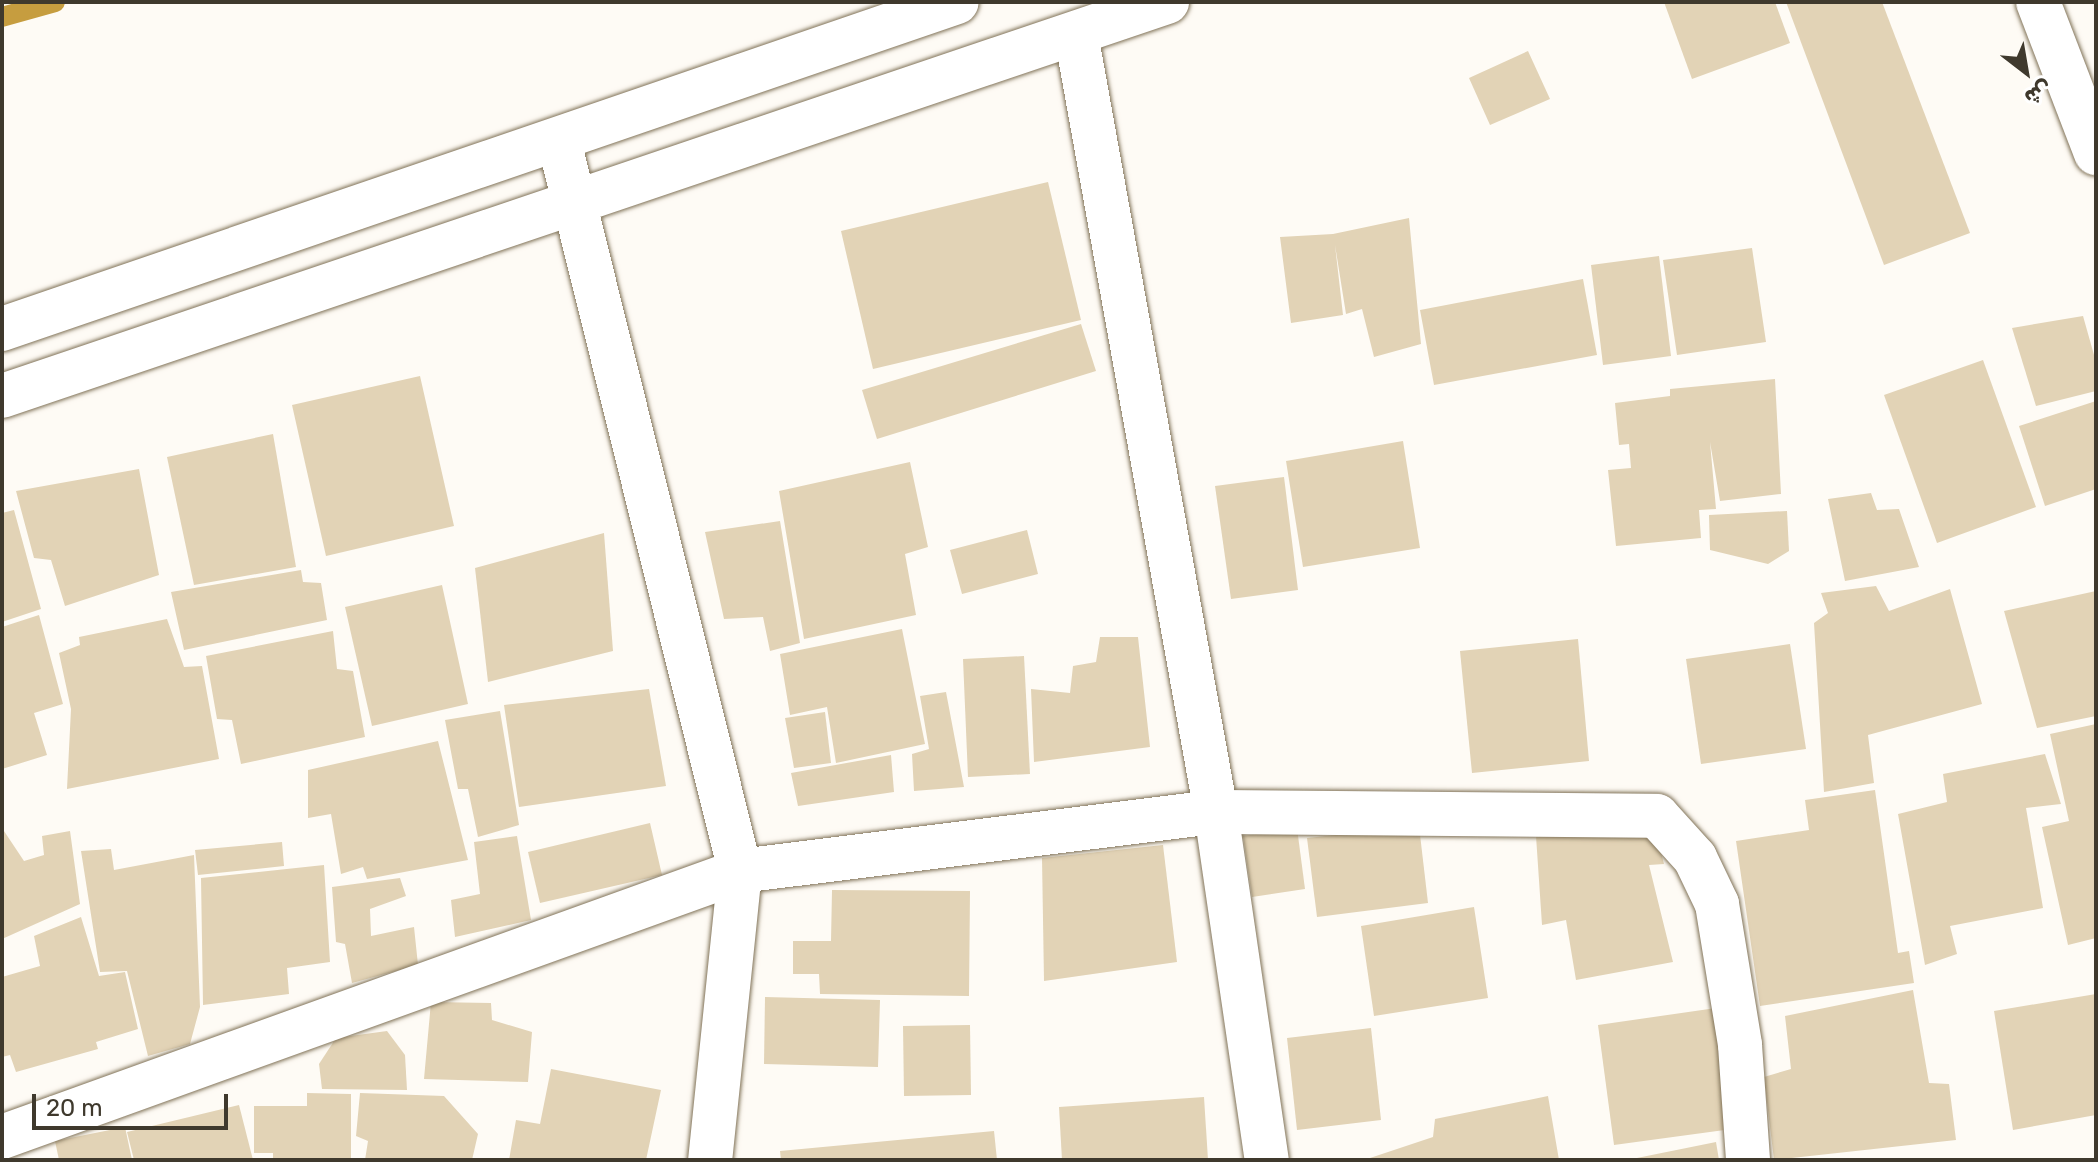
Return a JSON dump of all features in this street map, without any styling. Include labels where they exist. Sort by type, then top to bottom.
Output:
[{"type":"street","points":[[2,329],[559,141],[957,2]]},
{"type":"street","points":[[2,396],[1167,2]]},
{"type":"street","points":[[2038,2],[2096,153]]},
{"type":"street","points":[[1076,34],[1216,812],[1267,1160]]},
{"type":"street","points":[[559,141],[740,871],[715,1153]]},
{"type":"street","points":[[2,1137],[740,871],[1216,812],[1657,816],[1695,858],[1717,904],[1740,1045],[1748,1160]]},
{"type":"building","points":[[1664,2],[1775,2],[1790,43],[1692,79]]},
{"type":"building","points":[[1786,2],[1882,2],[1970,233],[1884,265]]},
{"type":"building","points":[[1528,51],[1550,99],[1490,125],[1469,78]]},
{"type":"building","points":[[1048,182],[1081,320],[873,369],[841,231]]},
{"type":"building","points":[[1409,218],[1421,344],[1374,357],[1362,309],[1346,314],[1335,245],[1343,315],[1291,323],[1280,237],[1333,234]]},
{"type":"building","points":[[1752,248],[1766,342],[1677,355],[1663,260]]},
{"type":"building","points":[[1659,256],[1671,356],[1603,365],[1591,265]]},
{"type":"building","points":[[1583,279],[1597,355],[1434,385],[1420,310]]},
{"type":"building","points":[[2083,316],[2096,362],[2096,391],[2036,406],[2012,328]]},
{"type":"building","points":[[1081,324],[1096,371],[877,439],[862,390]]},
{"type":"building","points":[[1983,360],[2036,507],[1937,543],[1884,395]]},
{"type":"building","points":[[420,376],[454,526],[326,556],[292,405]]},
{"type":"building","points":[[1775,379],[1781,494],[1720,501],[1710,442],[1716,509],[1699,510],[1701,538],[1616,546],[1608,470],[1631,468],[1629,444],[1619,445],[1615,403],[1670,396],[1670,389]]},
{"type":"building","points":[[2096,401],[2096,489],[2045,506],[2019,426]]},
{"type":"building","points":[[273,434],[296,567],[194,585],[167,457]]},
{"type":"building","points":[[1403,441],[1420,548],[1303,567],[1286,461]]},
{"type":"building","points":[[910,462],[928,547],[905,554],[916,615],[804,639],[779,491]]},
{"type":"building","points":[[139,469],[159,575],[65,606],[51,560],[34,558],[16,491]]},
{"type":"building","points":[[1284,477],[1298,590],[1231,599],[1215,486]]},
{"type":"building","points":[[1871,493],[1877,510],[1899,509],[1919,567],[1845,581],[1828,499]]},
{"type":"building","points":[[14,510],[41,609],[2,622],[2,513]]},
{"type":"building","points":[[1787,511],[1789,551],[1768,564],[1710,550],[1709,515]]},
{"type":"building","points":[[780,521],[800,643],[770,651],[763,617],[724,619],[705,532]]},
{"type":"building","points":[[1027,530],[1038,574],[962,594],[950,550]]},
{"type":"building","points":[[604,533],[613,651],[488,682],[475,568]]},
{"type":"building","points":[[301,570],[303,582],[321,583],[327,620],[184,650],[171,592]]},
{"type":"building","points":[[442,585],[468,704],[372,726],[345,607]]},
{"type":"building","points":[[1876,586],[1889,611],[1950,589],[1982,704],[1868,735],[1874,783],[1824,792],[1814,623],[1828,613],[1821,593]]},
{"type":"building","points":[[2096,591],[2096,716],[2037,728],[2004,611]]},
{"type":"building","points":[[39,615],[63,704],[34,713],[47,755],[2,769],[2,627]]},
{"type":"building","points":[[167,619],[184,667],[202,666],[219,759],[67,789],[71,709],[59,653],[80,645],[79,637]]},
{"type":"building","points":[[902,629],[925,744],[836,763],[827,707],[790,715],[780,654]]},
{"type":"building","points":[[333,631],[337,669],[353,671],[365,737],[241,764],[232,720],[217,719],[206,656]]},
{"type":"building","points":[[1100,637],[1138,637],[1150,747],[1034,762],[1031,689],[1070,693],[1073,666],[1096,662]]},
{"type":"building","points":[[1578,639],[1589,761],[1472,773],[1460,651]]},
{"type":"building","points":[[1790,644],[1806,749],[1701,764],[1686,659]]},
{"type":"building","points":[[1024,656],[1030,774],[968,777],[963,659]]},
{"type":"building","points":[[649,689],[666,786],[519,807],[504,705]]},
{"type":"building","points":[[946,692],[964,787],[914,791],[912,754],[929,749],[920,696]]},
{"type":"building","points":[[500,711],[519,825],[478,837],[468,789],[458,789],[445,720]]},
{"type":"building","points":[[825,712],[831,763],[794,768],[785,718]]},
{"type":"building","points":[[2096,724],[2096,938],[2068,945],[2042,827],[2069,821],[2050,734]]},
{"type":"building","points":[[438,741],[468,860],[367,879],[363,867],[341,874],[331,814],[308,818],[308,770]]},
{"type":"building","points":[[2045,754],[2061,804],[2026,808],[2043,908],[1950,926],[1957,954],[1925,965],[1898,814],[1947,802],[1943,774]]},
{"type":"building","points":[[891,755],[894,792],[798,806],[791,773]]},
{"type":"building","points":[[1875,790],[1898,953],[1909,951],[1914,983],[1760,1006],[1736,841],[1809,830],[1805,800]]},
{"type":"building","points":[[650,823],[662,875],[540,903],[528,852]]},
{"type":"building","points":[[1419,826],[1428,903],[1317,917],[1307,838]]},
{"type":"building","points":[[1654,826],[1664,864],[1649,865],[1673,962],[1576,980],[1566,920],[1542,925],[1536,836]]},
{"type":"building","points":[[2,828],[24,861],[44,855],[42,836],[70,831],[80,904],[2,939]]},
{"type":"building","points":[[1297,828],[1305,889],[1252,897],[1243,836]]},
{"type":"building","points":[[517,836],[531,920],[455,937],[451,900],[480,894],[474,842]]},
{"type":"building","points":[[282,842],[284,866],[198,875],[195,850]]},
{"type":"building","points":[[1163,845],[1177,962],[1044,981],[1042,858]]},
{"type":"building","points":[[111,849],[114,870],[194,855],[200,1007],[190,1044],[148,1056],[127,971],[100,972],[81,851]]},
{"type":"building","points":[[324,865],[330,962],[287,968],[289,994],[203,1005],[201,878]]},
{"type":"building","points":[[400,878],[406,896],[370,909],[371,936],[414,927],[418,965],[352,983],[345,944],[336,942],[332,887]]},
{"type":"building","points":[[832,890],[970,891],[969,996],[820,994],[819,974],[793,974],[793,941],[831,941]]},
{"type":"building","points":[[1474,907],[1488,998],[1374,1016],[1361,926]]},
{"type":"building","points":[[81,917],[99,976],[125,972],[138,1029],[96,1042],[98,1049],[16,1072],[10,1055],[2,1057],[2,977],[40,966],[34,936]]},
{"type":"building","points":[[1913,990],[1929,1083],[1949,1084],[1956,1140],[1774,1160],[1764,1077],[1791,1069],[1785,1016]]},
{"type":"building","points":[[2096,994],[2096,1115],[2013,1130],[1994,1011]]},
{"type":"building","points":[[765,997],[880,1000],[878,1067],[764,1064]]},
{"type":"building","points":[[431,1002],[491,1003],[492,1020],[532,1032],[528,1082],[424,1079]]},
{"type":"building","points":[[1716,1008],[1732,1129],[1614,1145],[1598,1025]]},
{"type":"building","points":[[970,1025],[971,1095],[904,1096],[903,1026]]},
{"type":"building","points":[[1371,1028],[1381,1120],[1297,1130],[1287,1038]]},
{"type":"building","points":[[387,1031],[405,1055],[407,1090],[322,1089],[319,1064],[336,1038]]},
{"type":"building","points":[[551,1069],[661,1090],[646,1160],[509,1160],[516,1120],[540,1124]]},
{"type":"building","points":[[307,1093],[351,1094],[351,1160],[273,1160],[273,1153],[254,1153],[254,1106],[307,1106]]},
{"type":"building","points":[[360,1093],[444,1096],[478,1134],[472,1160],[365,1160],[368,1141],[356,1136]]},
{"type":"building","points":[[1548,1096],[1559,1160],[1364,1160],[1433,1137],[1435,1119]]},
{"type":"building","points":[[1204,1097],[1208,1160],[1062,1160],[1059,1107]]},
{"type":"building","points":[[239,1105],[253,1160],[134,1160],[127,1132]]},
{"type":"building","points":[[125,1127],[132,1160],[59,1160],[55,1141]]},
{"type":"building","points":[[994,1131],[997,1160],[781,1160],[780,1151]]},
{"type":"building","points":[[1716,1142],[1719,1160],[1632,1160],[1632,1159]]},
{"type":"waterway","points":[[2,17],[55,2]]}]
